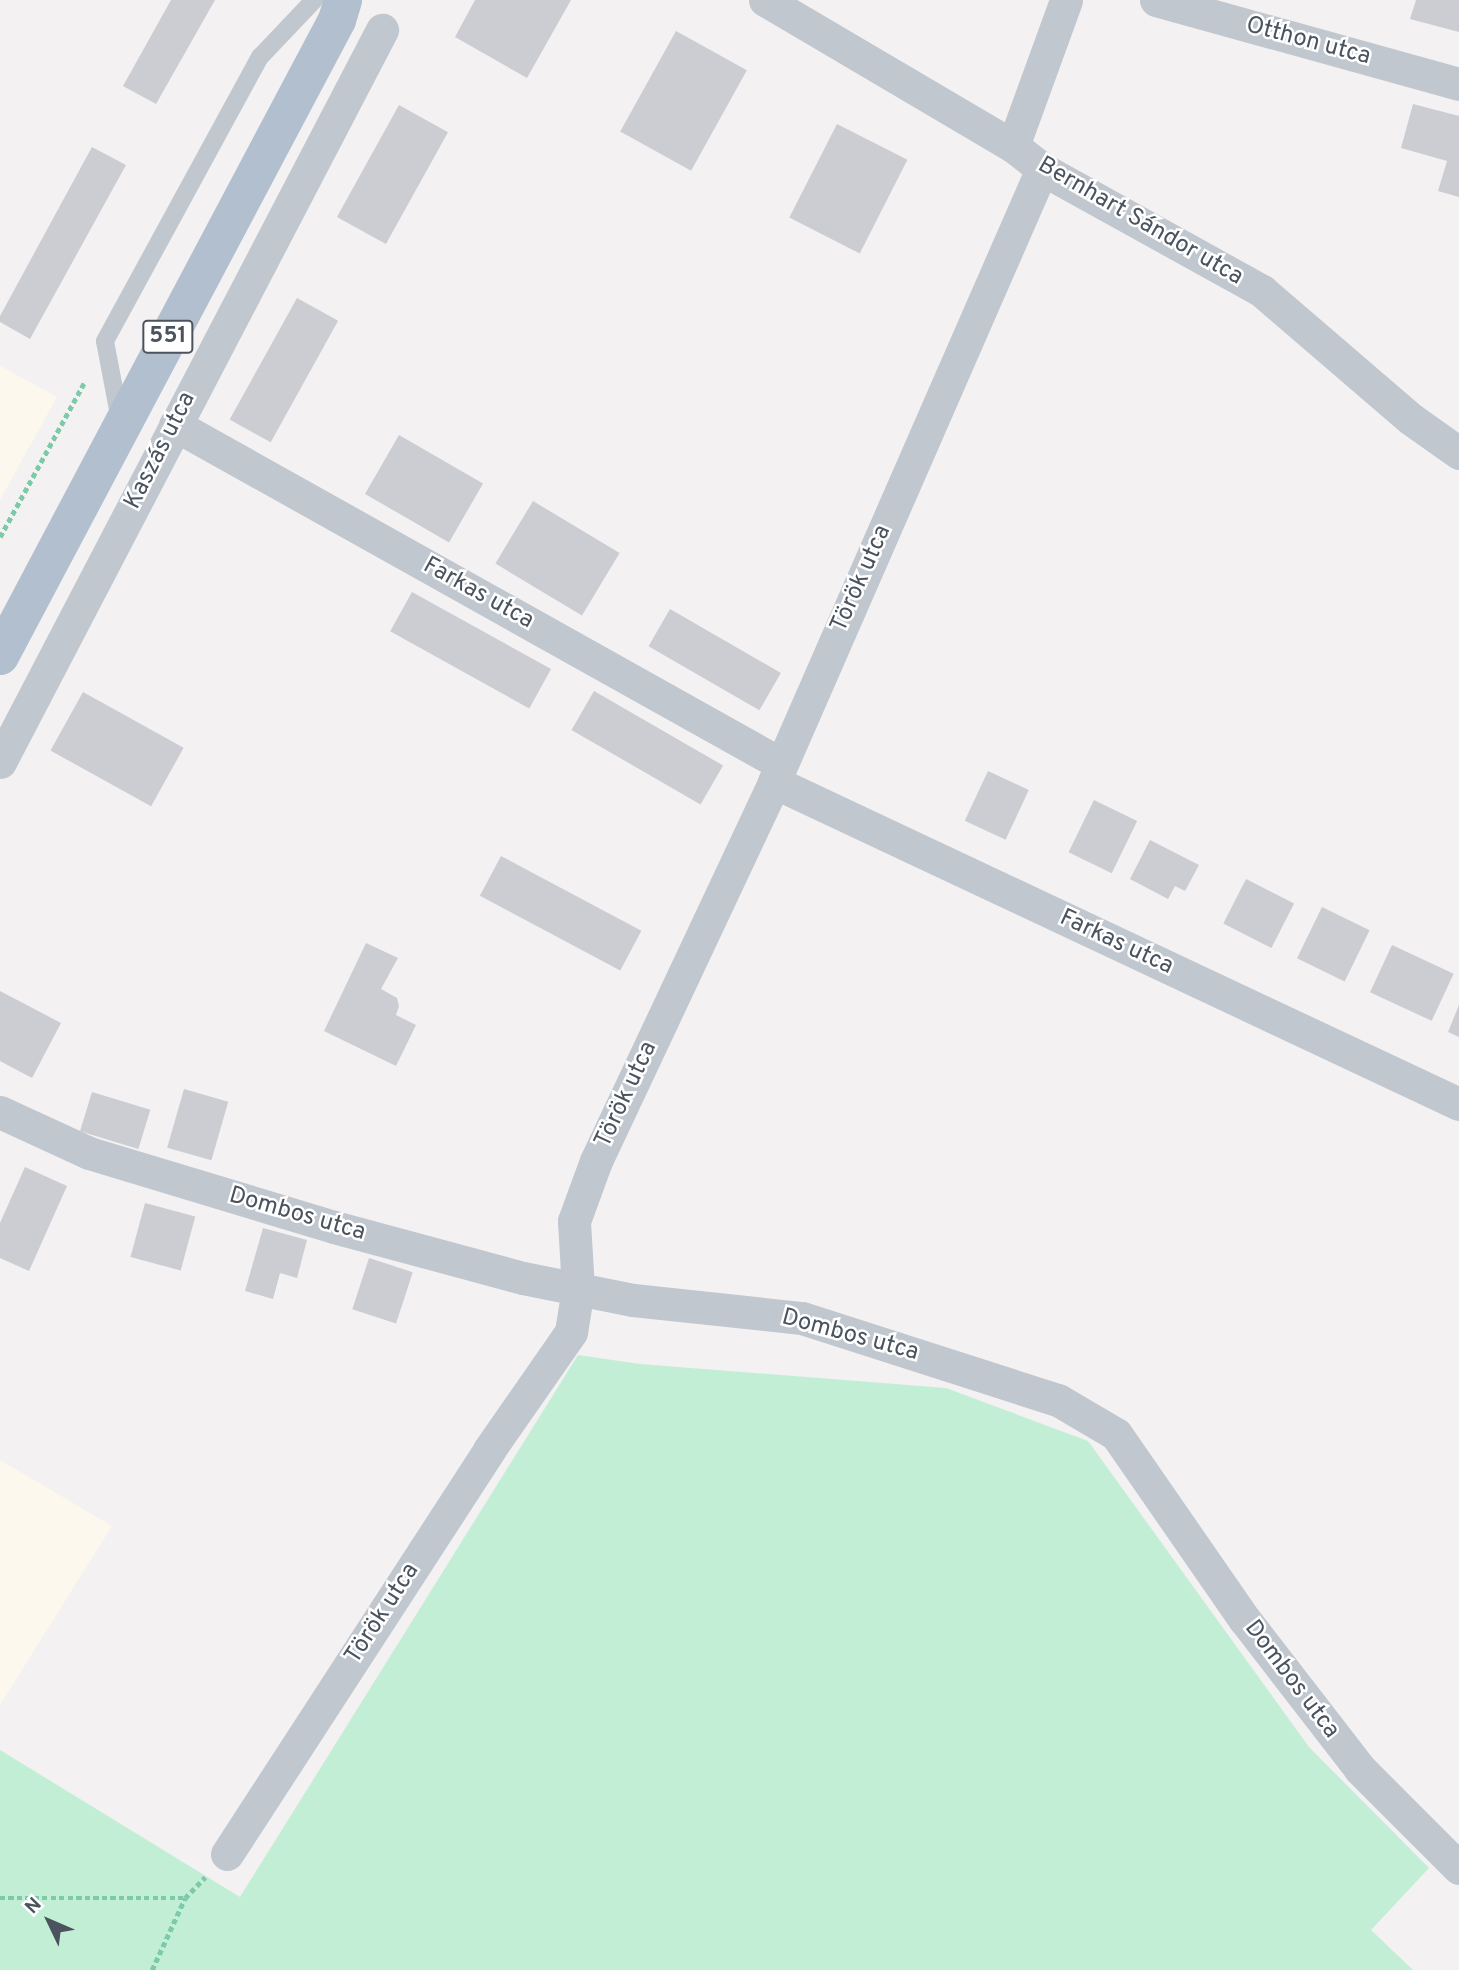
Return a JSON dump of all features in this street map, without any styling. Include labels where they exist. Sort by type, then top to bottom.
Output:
[{"type":"main road","name":"551","points":[[0,656],[337,5]]},
{"type":"street","name":"Bernhart Sándor utca","points":[[765,0],[1013,146],[1042,169],[1262,291],[1411,419],[1459,453]]},
{"type":"street","points":[[1013,146],[1066,0]]},
{"type":"street","name":"Otthon utca","points":[[1156,0],[1459,84]]},
{"type":"street","name":"Kaszás utca","points":[[0,762],[382,30]]},
{"type":"street","name":"Török utca","points":[[227,1854],[489,1450],[571,1332],[578,1289],[574,1221],[596,1161],[778,773],[1042,169]]},
{"type":"street","name":"Farkas utca","points":[[175,425],[778,773],[1459,1104]]},
{"type":"street","name":"Dombos utca","points":[[0,1112],[89,1153],[334,1227],[523,1278],[633,1300],[802,1318],[1058,1400],[1116,1434],[1245,1620],[1360,1769],[1459,1868]]},
{"type":"lane","points":[[121,425],[105,341],[260,57],[337,5]]},
{"type":"path","points":[[0,537],[61,429],[105,341]]},
{"type":"path","points":[[152,1970],[185,1898],[227,1854]]},
{"type":"path","points":[[0,1898],[185,1898]]},
{"type":"shaded area","points":[[0,366],[57,397],[0,500]]},
{"type":"shaded area","points":[[0,1460],[112,1526],[0,1705]]},
{"type":"green space","points":[[578,1355],[640,1364],[946,1388],[1088,1441],[1309,1747],[1429,1868],[1371,1930],[1413,1970],[0,1970],[0,1750],[240,1897]]},
{"type":"building","points":[[171,0],[215,0],[156,104],[123,86]]},
{"type":"building","points":[[475,0],[571,0],[527,78],[455,37]]},
{"type":"building","points":[[1416,0],[1459,0],[1459,32],[1410,19]]},
{"type":"building","points":[[676,31],[747,70],[691,171],[620,132]]},
{"type":"building","points":[[1413,104],[1459,116],[1459,197],[1438,191],[1447,161],[1401,148]]},
{"type":"building","points":[[399,105],[448,132],[386,244],[337,217]]},
{"type":"building","points":[[837,124],[907,160],[860,253],[789,218]]},
{"type":"building","points":[[92,147],[126,165],[30,339],[0,322],[0,316]]},
{"type":"building","points":[[297,298],[338,321],[271,442],[230,420]]},
{"type":"building","points":[[399,435],[483,484],[449,542],[365,494]]},
{"type":"building","points":[[533,501],[620,553],[582,616],[495,564]]},
{"type":"building","points":[[412,592],[551,669],[529,708],[390,631]]},
{"type":"building","points":[[670,609],[781,673],[759,710],[648,646]]},
{"type":"building","points":[[594,691],[723,766],[701,804],[572,730]]},
{"type":"building","points":[[83,692],[184,748],[151,806],[51,751]]},
{"type":"building","points":[[988,771],[1029,790],[1006,840],[965,821]]},
{"type":"building","points":[[1094,800],[1137,821],[1112,873],[1069,852]]},
{"type":"building","points":[[1150,840],[1199,865],[1185,891],[1175,886],[1168,899],[1130,879]]},
{"type":"building","points":[[501,856],[641,931],[620,970],[480,896]]},
{"type":"building","points":[[1246,879],[1294,904],[1271,948],[1223,924]]},
{"type":"building","points":[[1322,907],[1370,930],[1345,981],[1297,958]]},
{"type":"building","points":[[366,943],[398,958],[381,989],[397,998],[399,1006],[396,1015],[416,1025],[396,1066],[324,1031]]},
{"type":"building","points":[[1392,945],[1454,974],[1432,1021],[1370,992]]},
{"type":"building","points":[[0,991],[61,1023],[32,1078],[0,1061]]},
{"type":"building","points":[[1459,1005],[1459,1037],[1448,1032]]},
{"type":"building","points":[[184,1089],[228,1102],[211,1160],[167,1148]]},
{"type":"building","points":[[92,1092],[150,1110],[138,1149],[80,1131]]},
{"type":"building","points":[[25,1167],[67,1186],[29,1271],[0,1258],[0,1223]]},
{"type":"building","points":[[145,1203],[195,1216],[181,1271],[131,1257]]},
{"type":"building","points":[[263,1228],[307,1240],[297,1278],[280,1273],[273,1299],[245,1291]]},
{"type":"building","points":[[369,1258],[413,1272],[396,1324],[352,1309]]}]
